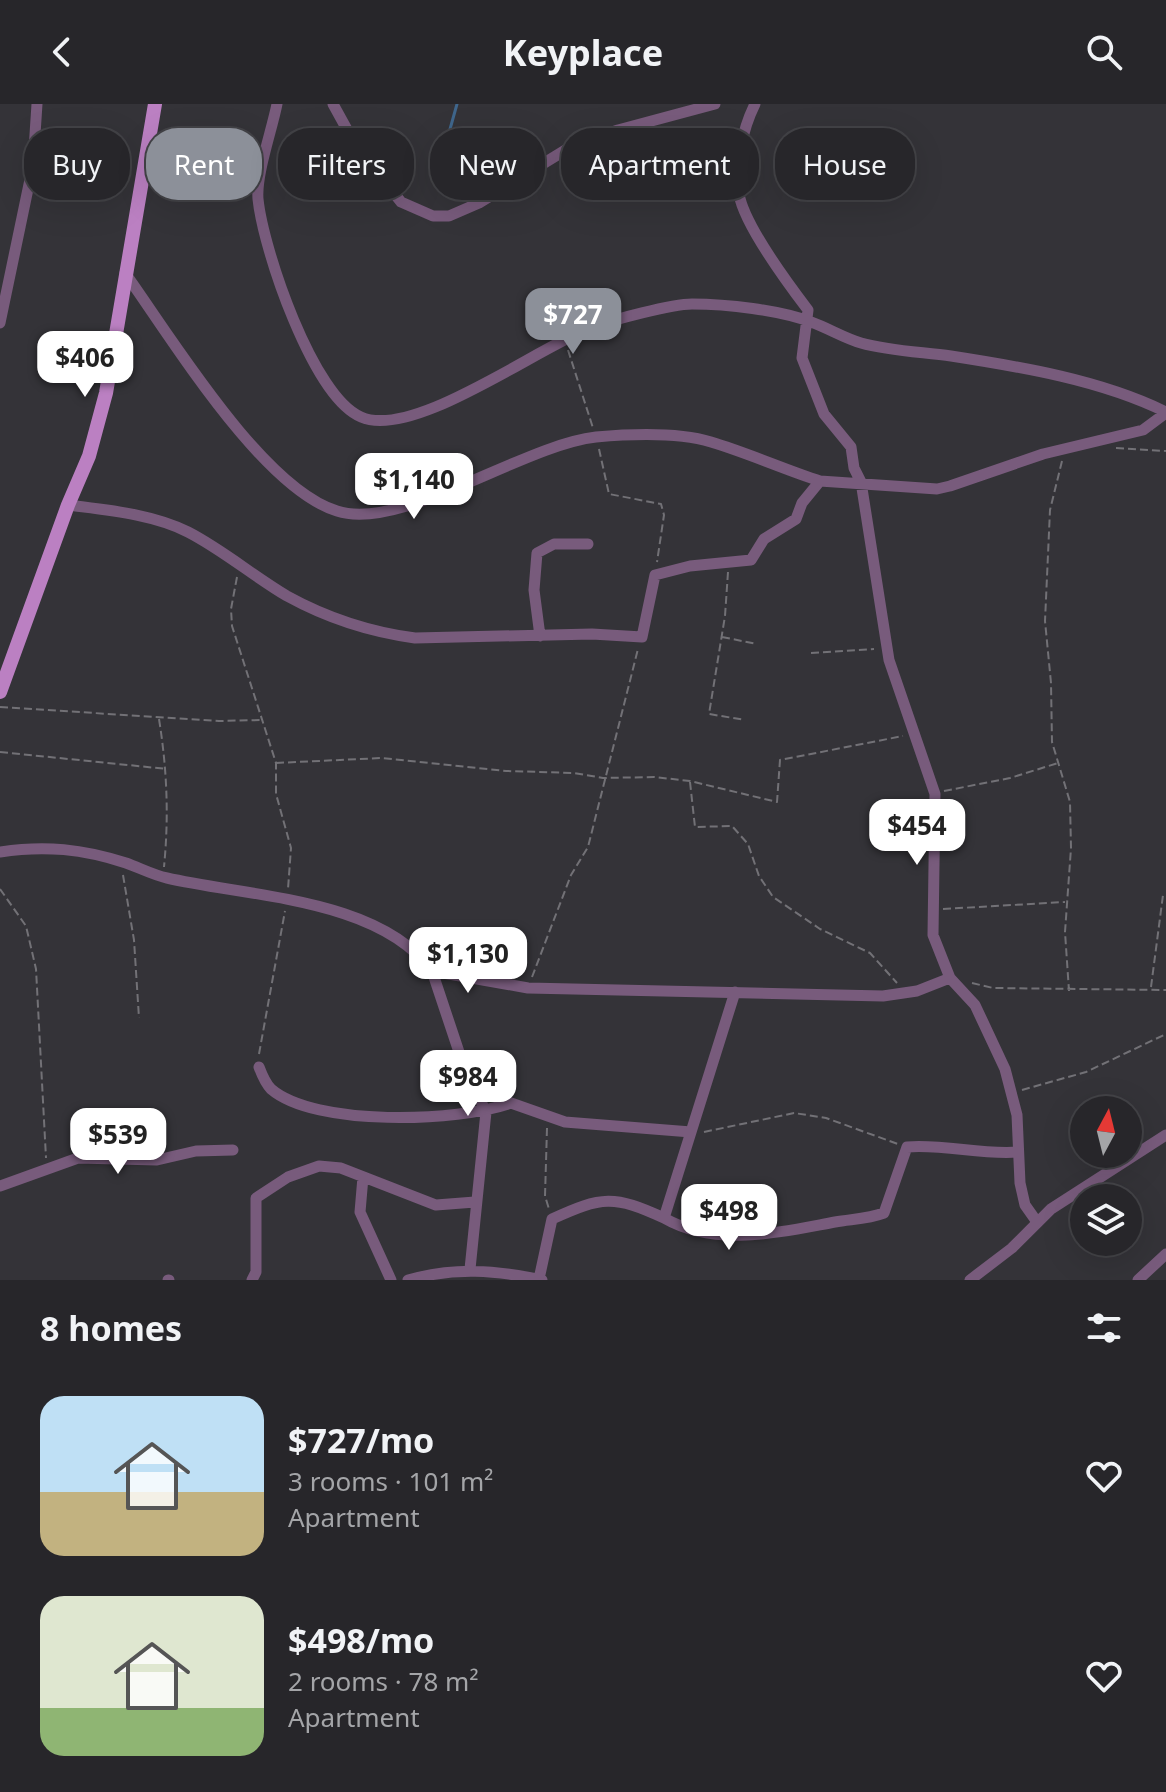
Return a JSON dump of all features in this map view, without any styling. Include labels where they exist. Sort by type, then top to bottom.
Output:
[{"type":"main road","points":[[0,692],[89,456],[106,393],[155,104]]},
{"type":"street","points":[[0,323],[33,165],[37,104]]},
{"type":"street","points":[[124,273],[255,448],[290,484],[334,511],[365,517],[397,509],[499,469],[596,437],[665,436],[709,441],[820,481],[937,489],[1065,448],[1143,430],[1166,413],[1130,394],[976,360],[862,343],[809,321],[779,314],[690,304],[592,327],[431,411],[381,422],[361,417],[340,404],[313,363],[283,295],[258,197],[277,104]]},
{"type":"street","points":[[333,104],[355,144],[401,202],[433,216],[449,216],[479,203],[572,146],[715,104]]},
{"type":"street","points":[[755,104],[745,123],[739,194],[776,270],[808,310],[809,321],[800,349],[802,358],[824,414],[851,447],[854,468],[861,482],[887,648],[935,794],[933,935],[950,978],[975,1005],[1013,1093],[1025,1205],[1037,1222]]},
{"type":"street","points":[[68,505],[151,519],[186,531],[286,595],[334,619],[386,634],[415,638],[642,637],[655,575],[690,566],[751,560],[764,539],[796,519],[802,503],[820,481]]},
{"type":"street","points":[[540,636],[534,590],[537,553],[554,544],[588,544]]},
{"type":"street","points":[[0,852],[31,847],[80,850],[164,877],[287,899],[369,925],[418,952],[432,971],[464,1067],[486,1112],[470,1269]]},
{"type":"street","points":[[432,971],[528,988],[883,996],[917,991],[950,978]]},
{"type":"street","points":[[664,1218],[735,992]]},
{"type":"street","points":[[259,1067],[268,1086],[275,1091],[314,1107],[381,1118],[486,1112],[511,1103],[565,1122],[691,1132]]},
{"type":"street","points":[[970,1280],[1012,1248],[1051,1209],[1166,1135]]},
{"type":"street","points":[[408,1280],[437,1272],[470,1269],[540,1280],[552,1219],[608,1199],[635,1205],[678,1227],[718,1234],[786,1233],[838,1221],[867,1219],[884,1213],[907,1147],[947,1146],[990,1154],[1018,1152]]},
{"type":"street","points":[[0,1186],[78,1158],[157,1160],[196,1151],[233,1150]]},
{"type":"street","points":[[252,1280],[256,1272],[256,1198],[288,1177],[319,1166],[341,1168],[436,1205],[475,1202]]},
{"type":"street","points":[[363,1177],[360,1212],[391,1280]]},
{"type":"street","points":[[1138,1280],[1166,1254]]},
{"type":"path","points":[[564,340],[596,437],[609,494],[661,504],[664,515],[655,575]]},
{"type":"path","points":[[1108,447],[1166,451]]},
{"type":"path","points":[[1065,448],[1050,510],[1045,621],[1052,742],[1070,802],[1071,848],[1066,901],[1069,991]]},
{"type":"path","points":[[728,563],[709,714],[745,720]]},
{"type":"path","points":[[240,564],[231,609],[232,626],[276,763],[276,794],[291,848],[287,899],[260,1041],[259,1067]]},
{"type":"path","points":[[721,636],[757,644]]},
{"type":"path","points":[[528,988],[571,875],[588,847],[603,778],[642,637]]},
{"type":"path","points":[[811,653],[887,648]]},
{"type":"path","points":[[0,707],[263,720]]},
{"type":"path","points":[[159,717],[167,769],[169,819],[164,877]]},
{"type":"path","points":[[276,763],[382,758],[506,771],[690,781],[777,802],[780,760],[891,740],[915,732]]},
{"type":"path","points":[[0,752],[167,769]]},
{"type":"path","points":[[935,794],[1010,778],[1060,763]]},
{"type":"path","points":[[690,781],[695,827],[732,826],[748,844],[759,876],[773,897],[820,929],[870,953],[896,982],[917,991]]},
{"type":"path","points":[[121,862],[134,940],[139,1018]]},
{"type":"path","points":[[0,889],[26,926],[36,969],[46,1168]]},
{"type":"path","points":[[1151,988],[1163,895],[1166,895]]},
{"type":"path","points":[[934,910],[1066,901]]},
{"type":"path","points":[[950,978],[993,988],[1166,990]]},
{"type":"path","points":[[1013,1093],[1086,1072],[1166,1034]]},
{"type":"path","points":[[691,1132],[713,1133],[794,1113],[826,1118],[854,1131],[907,1147]]},
{"type":"path","points":[[547,1115],[545,1196],[552,1219]]},
{"type":"waterway","points":[[450,128],[457,104]]}]
